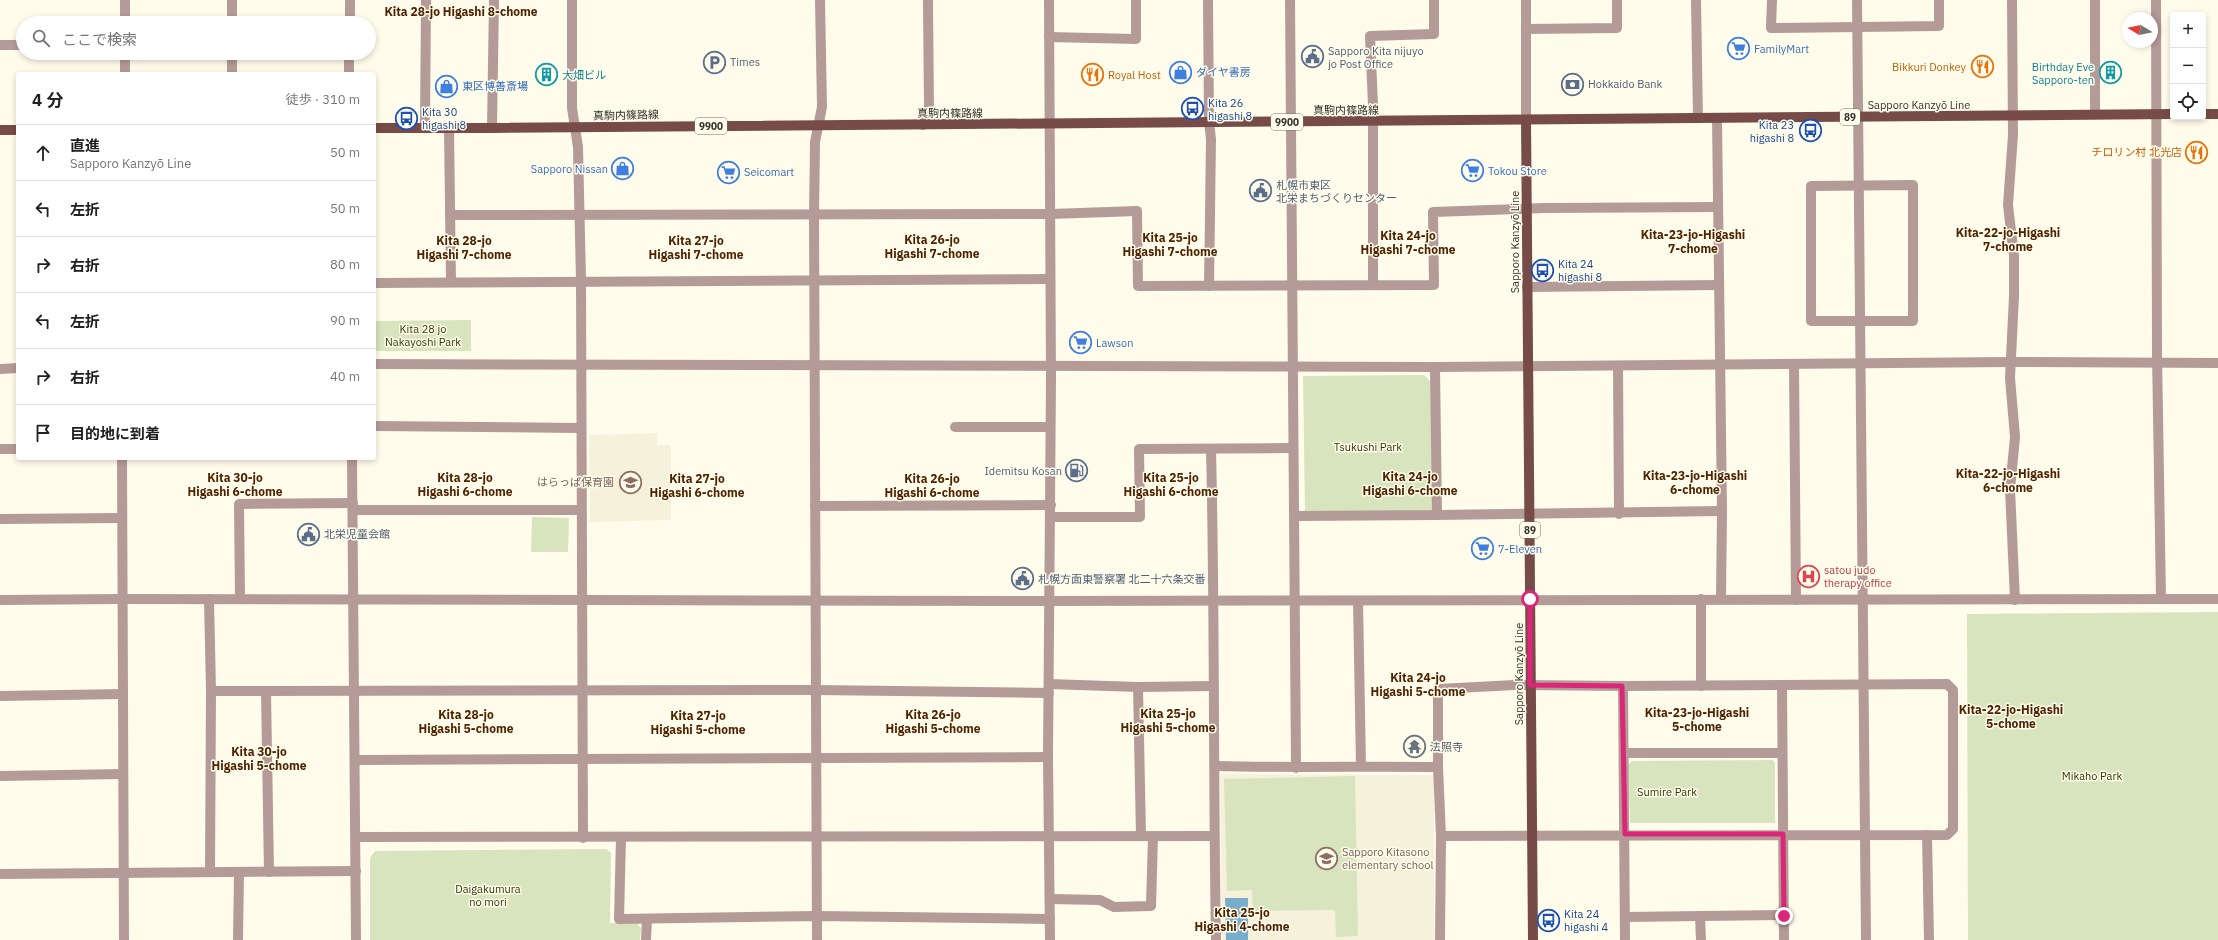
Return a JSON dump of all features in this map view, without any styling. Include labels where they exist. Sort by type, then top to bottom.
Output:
[{"type":"main road","name":"Sapporo Kanzyō Line","points":[[1533,940],[1526,120],[2170,114]]},
{"type":"main road","points":[[2206,114],[2218,114]]},
{"type":"main road","name":"真駒内篠路線","points":[[376,128],[574,128],[818,124],[923,125],[1526,120]]},
{"type":"main road","points":[[0,130],[16,130]]},
{"type":"street","points":[[125,0],[125,16]]},
{"type":"street","points":[[232,0],[232,16]]},
{"type":"street","points":[[350,0],[350,16]]},
{"type":"street","points":[[424,128],[426,0]]},
{"type":"street","points":[[492,128],[494,0]]},
{"type":"street","points":[[572,0],[574,128],[578,147],[578,214],[581,281],[581,691],[583,838]]},
{"type":"street","points":[[817,940],[814,215],[815,142],[822,107],[820,0]]},
{"type":"street","points":[[923,125],[929,110],[928,0]]},
{"type":"street","points":[[1049,0],[1051,505],[1048,757],[1050,940]]},
{"type":"street","points":[[1049,37],[1136,39],[1136,0]]},
{"type":"street","points":[[1208,0],[1209,122],[1211,138],[1209,286]]},
{"type":"street","points":[[1290,0],[1296,768]]},
{"type":"street","points":[[1373,285],[1373,121],[1370,36],[1434,34],[1434,0]]},
{"type":"street","points":[[1526,0],[1526,120]]},
{"type":"street","points":[[1526,29],[1617,28],[1617,0]]},
{"type":"street","points":[[1696,0],[1698,118]]},
{"type":"street","points":[[1772,0],[1771,28],[1939,26],[1939,0]]},
{"type":"street","points":[[1857,0],[1866,940]]},
{"type":"street","points":[[2012,0],[2013,134],[2008,205],[2014,256],[2014,296],[2010,362],[2015,437],[2010,489],[2015,600]]},
{"type":"street","points":[[2095,0],[2095,114]]},
{"type":"street","points":[[2156,0],[2157,363],[2161,599]]},
{"type":"street","points":[[0,45],[16,44]]},
{"type":"street","points":[[125,60],[125,72]]},
{"type":"street","points":[[232,60],[232,72]]},
{"type":"street","points":[[349,60],[349,72]]},
{"type":"street","points":[[1717,118],[1722,511],[1721,599]]},
{"type":"street","points":[[449,128],[451,282]]},
{"type":"street","points":[[1913,185],[1913,321],[1811,321],[1811,186],[1859,186],[1913,185]]},
{"type":"street","points":[[450,215],[1051,214],[1137,211],[1138,286],[1373,285],[1434,284],[1433,212],[1718,207]]},
{"type":"street","points":[[376,283],[1050,279]]},
{"type":"street","points":[[1527,287],[1719,285]]},
{"type":"street","points":[[376,364],[1435,367],[1528,365],[1861,365],[2010,362],[2218,364]]},
{"type":"street","points":[[1794,364],[1796,600]]},
{"type":"street","points":[[1618,366],[1619,514]]},
{"type":"street","points":[[1435,367],[1437,515]]},
{"type":"street","points":[[0,369],[16,368]]},
{"type":"street","points":[[376,426],[581,428]]},
{"type":"street","points":[[955,427],[1050,427]]},
{"type":"street","points":[[1050,517],[1140,516],[1139,449],[1294,448]]},
{"type":"street","points":[[0,449],[16,449]]},
{"type":"street","points":[[1211,449],[1214,601],[1213,686],[1216,940]]},
{"type":"street","points":[[122,460],[124,940]]},
{"type":"street","points":[[352,460],[356,760],[356,940]]},
{"type":"street","points":[[240,599],[238,504],[581,510]]},
{"type":"street","points":[[816,506],[1051,505]]},
{"type":"street","points":[[1295,516],[1619,514],[1722,511]]},
{"type":"street","points":[[0,519],[122,518]]},
{"type":"street","points":[[209,599],[212,691],[210,872]]},
{"type":"street","points":[[0,600],[354,599],[1358,601],[1530,599],[2218,599]]},
{"type":"street","points":[[1701,599],[1701,686]]},
{"type":"street","points":[[1358,601],[1360,766]]},
{"type":"street","points":[[1440,940],[1441,836],[1438,767],[1438,689],[1530,685],[1701,686],[1947,684],[1953,690],[1953,829],[1947,835],[1532,834],[1441,836]]},
{"type":"street","points":[[1782,685],[1784,940]]},
{"type":"street","points":[[212,691],[816,690],[1213,686]]},
{"type":"street","points":[[1622,686],[1625,834],[1625,940]]},
{"type":"street","points":[[1138,687],[1141,836]]},
{"type":"street","points":[[266,691],[269,872]]},
{"type":"street","points":[[0,696],[123,694]]},
{"type":"street","points":[[1624,753],[1782,753]]},
{"type":"street","points":[[356,760],[1048,757]]},
{"type":"street","points":[[1215,766],[1296,768],[1360,766],[1438,767]]},
{"type":"street","points":[[0,776],[123,774]]},
{"type":"street","points":[[1927,835],[1929,940]]},
{"type":"street","points":[[1050,899],[1100,900],[1114,907],[1151,906],[1154,836]]},
{"type":"street","points":[[356,837],[583,838],[1214,836]]},
{"type":"street","points":[[621,837],[619,919],[817,916],[1050,919]]},
{"type":"street","points":[[0,874],[124,872],[356,872]]},
{"type":"street","points":[[238,940],[239,872]]},
{"type":"street","points":[[1700,916],[1701,940]]},
{"type":"street","points":[[1625,917],[1784,916]]},
{"type":"street","points":[[646,940],[647,919]]},
{"type":"shaded area","name":"はらっぱ保育園","points":[[657,433],[657,445],[671,445],[671,520],[590,522],[589,435]]},
{"type":"shaded area","name":"Sapporo Kitasono elementary school","points":[[1220,774],[1434,775],[1434,940],[1222,940]]},
{"type":"green space","name":"Kita 28 jo Nakayoshi Park","points":[[471,320],[471,351],[376,351],[376,321]]},
{"type":"green space","name":"Tsukushi Park","points":[[1424,375],[1432,383],[1433,511],[1305,512],[1303,376]]},
{"type":"green space","points":[[532,517],[569,518],[568,552],[531,552]]},
{"type":"green space","name":"Mikaho Park","points":[[2218,612],[2218,940],[1968,940],[1967,614]]},
{"type":"green space","name":"Sumire Park","points":[[1773,760],[1775,763],[1775,823],[1630,823],[1628,765],[1632,761]]},
{"type":"green space","points":[[1355,776],[1358,936],[1336,937],[1335,910],[1253,911],[1252,890],[1227,891],[1224,779]]},
{"type":"green space","name":"Daigakumura no mori","points":[[606,849],[611,853],[610,923],[636,922],[641,928],[640,940],[370,940],[370,858],[375,851]]},
{"type":"water","points":[[1225,898],[1248,898],[1248,940],[1226,940]]},
{"type":"place","name":"FamilyMart","points":[[1739,49]]},
{"type":"place","name":"Sapporo Kita nijuyo jo Post Office","points":[[1313,57]]},
{"type":"place","name":"Times","points":[[714,62]]},
{"type":"place","name":"Bikkuri Donkey","points":[[1982,67]]},
{"type":"place","name":"ダイヤ書房","points":[[1181,72]]},
{"type":"place","name":"Birthday Eve Sapporo-ten","points":[[2110,73]]},
{"type":"place","name":"大畑ビル","points":[[546,75]]},
{"type":"place","name":"Royal Host","points":[[1093,75]]},
{"type":"place","name":"Hokkaido Bank","points":[[1573,84]]},
{"type":"place","name":"東区博善斎場","points":[[447,86]]},
{"type":"place","name":"Kita 26 higashi 8","points":[[1193,109]]},
{"type":"place","name":"Kita 30 higashi 8","points":[[407,118]]},
{"type":"place","name":"Kita 23 higashi 8","points":[[1810,131]]},
{"type":"place","name":"チロリン村 北光店","points":[[2197,152]]},
{"type":"place","name":"Sapporo Nissan","points":[[623,169]]},
{"type":"place","name":"Tokou Store","points":[[1473,171]]},
{"type":"place","name":"Seicomart","points":[[729,172]]},
{"type":"place","name":"札幌市東区 北栄まちづくりセンター","points":[[1260,191]]},
{"type":"place","name":"Kita 24 higashi 8","points":[[1543,270]]},
{"type":"place","name":"Lawson","points":[[1081,343]]},
{"type":"place","name":"Idemitsu Kosan","points":[[1077,471]]},
{"type":"place","name":"はらっぱ保育園","points":[[630,482]]},
{"type":"place","name":"北栄児童会館","points":[[309,534]]},
{"type":"place","name":"7-Eleven","points":[[1483,549]]},
{"type":"place","name":"satou judo therapy office","points":[[1808,576]]},
{"type":"place","name":"札幌方面東警察署 北二十六条交番","points":[[1023,579]]},
{"type":"place","name":"法照寺","points":[[1415,747]]},
{"type":"place","name":"Sapporo Kitasono elementary school","points":[[1327,858]]},
{"type":"place","name":"Kita 24 higashi 4","points":[[1548,920]]},
{"type":"district","name":"Kita 28-jo Higashi 8-chome","points":[[461,12]]},
{"type":"district","name":"Kita-22-jo-Higashi 7-chome","points":[[2008,240]]},
{"type":"district","name":"Kita-23-jo-Higashi 7-chome","points":[[1693,242]]},
{"type":"district","name":"Kita 24-jo Higashi 7-chome","points":[[1408,243]]},
{"type":"district","name":"Kita 25-jo Higashi 7-chome","points":[[1170,245]]},
{"type":"district","name":"Kita 26-jo Higashi 7-chome","points":[[932,247]]},
{"type":"district","name":"Kita 28-jo Higashi 7-chome","points":[[464,248]]},
{"type":"district","name":"Kita 27-jo Higashi 7-chome","points":[[696,248]]},
{"type":"district","name":"Kita-22-jo-Higashi 6-chome","points":[[2008,481]]},
{"type":"district","name":"Kita-23-jo-Higashi 6-chome","points":[[1695,483]]},
{"type":"district","name":"Kita 24-jo Higashi 6-chome","points":[[1410,484]]},
{"type":"district","name":"Kita 30-jo Higashi 6-chome","points":[[235,485]]},
{"type":"district","name":"Kita 28-jo Higashi 6-chome","points":[[465,485]]},
{"type":"district","name":"Kita 25-jo Higashi 6-chome","points":[[1171,485]]},
{"type":"district","name":"Kita 27-jo Higashi 6-chome","points":[[697,486]]},
{"type":"district","name":"Kita 26-jo Higashi 6-chome","points":[[932,486]]},
{"type":"district","name":"Kita 24-jo Higashi 5-chome","points":[[1418,685]]},
{"type":"district","name":"Kita-22-jo-Higashi 5-chome","points":[[2011,717]]},
{"type":"district","name":"Kita-23-jo-Higashi 5-chome","points":[[1697,720]]},
{"type":"district","name":"Kita 25-jo Higashi 5-chome","points":[[1168,721]]},
{"type":"district","name":"Kita 28-jo Higashi 5-chome","points":[[466,722]]},
{"type":"district","name":"Kita 26-jo Higashi 5-chome","points":[[933,722]]},
{"type":"district","name":"Kita 27-jo Higashi 5-chome","points":[[698,723]]},
{"type":"district","name":"Kita 30-jo Higashi 5-chome","points":[[259,759]]},
{"type":"district","name":"Kita 25-jo Higashi 4-chome","points":[[1242,920]]},
{"type":"route","points":[[1530,599],[1530,685],[1622,686],[1625,834],[1783,834],[1784,916]]}]
